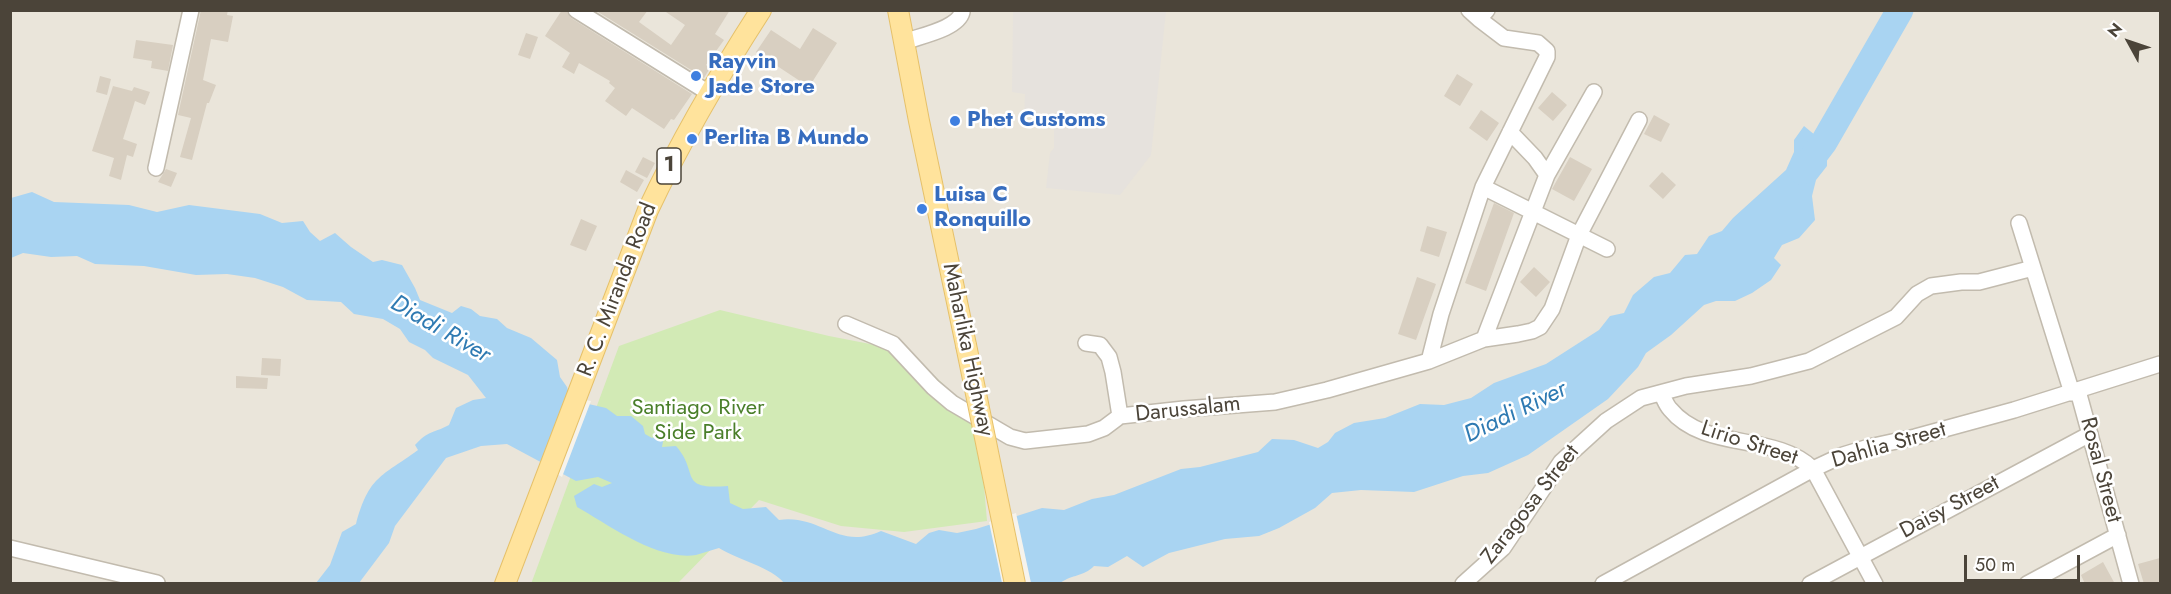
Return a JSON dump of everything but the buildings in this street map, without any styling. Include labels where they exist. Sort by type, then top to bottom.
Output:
[{"type":"main road","name":"R. C. Miranda Road","points":[[505,584],[648,210],[673,156],[761,10]]},
{"type":"main road","name":"Maharlika Highway","points":[[898,10],[1015,584]]},
{"type":"street","points":[[156,168],[191,10]]},
{"type":"street","points":[[576,10],[709,93]]},
{"type":"street","points":[[904,42],[952,25],[961,17],[962,12]]},
{"type":"street","points":[[1429,361],[1441,314],[1483,188],[1545,65],[1547,51],[1538,43],[1504,38],[1478,13]]},
{"type":"street","points":[[1484,339],[1547,175],[1594,92]]},
{"type":"street","points":[[1579,235],[1639,120]]},
{"type":"street","points":[[1510,132],[1530,151],[1547,175]]},
{"type":"street","points":[[1483,188],[1607,249]]},
{"type":"street","name":"Rosal Street","points":[[2019,223],[2090,434],[2131,584]]},
{"type":"street","name":"Darussalam","points":[[846,324],[892,344],[933,387],[952,403],[1010,437],[1025,441],[1088,434],[1104,428],[1120,417],[1275,402],[1327,390],[1429,361],[1484,339],[1532,331],[1545,321],[1552,309],[1579,235]]},
{"type":"street","name":"Zaragosa Street","points":[[1463,584],[1503,548],[1522,522],[1540,490],[1584,439],[1641,398],[1686,386],[1751,376],[1809,361],[1896,317],[1917,294],[1931,286],[1979,282],[2033,268]]},
{"type":"street","points":[[1086,343],[1100,345],[1109,357],[1120,417]]},
{"type":"street","name":"Dahlia Street","points":[[1603,584],[1813,469],[1843,455],[2075,392],[2160,364]]},
{"type":"street","name":"Lirio Street","points":[[1661,393],[1669,409],[1682,421],[1697,429],[1784,450],[1804,460],[1813,469]]},
{"type":"street","name":"Daisy Street","points":[[1810,584],[2090,434]]},
{"type":"street","points":[[1813,469],[1875,584]]},
{"type":"street","points":[[2027,584],[2118,535]]},
{"type":"street","points":[[10,548],[157,583]]},
{"type":"shaded area","points":[[11,11],[2160,11],[2160,583],[11,583]]},
{"type":"shaded area","points":[[1013,11],[1166,11],[1151,155],[1120,195],[1046,188],[1050,153],[1054,148],[1054,116],[1024,115],[1025,94],[1012,92]]},
{"type":"green space","name":"Santiago River Side Park","points":[[720,310],[829,336],[901,350],[915,358],[978,416],[987,521],[904,532],[841,526],[759,500],[678,583],[531,584],[619,346]]},
{"type":"water","points":[[1804,126],[1827,145],[1827,166],[1816,180],[1812,196],[1815,220],[1799,238],[1782,245],[1774,258],[1781,265],[1771,280],[1735,301],[1716,301],[1704,305],[1671,335],[1646,353],[1638,367],[1608,399],[1528,455],[1488,473],[1463,476],[1414,492],[1361,490],[1332,493],[1315,508],[1259,536],[1225,539],[1169,553],[1143,567],[1127,556],[1108,567],[1094,566],[1060,583],[784,583],[763,568],[719,548],[696,555],[665,553],[618,532],[577,507],[574,496],[594,484],[602,487],[612,483],[598,477],[576,481],[507,444],[481,446],[446,458],[395,526],[389,543],[359,583],[316,583],[330,565],[342,532],[356,524],[366,496],[378,479],[418,450],[415,445],[424,437],[449,425],[456,408],[473,400],[486,398],[468,375],[433,358],[425,350],[409,342],[400,329],[383,319],[354,314],[341,302],[307,300],[283,287],[255,278],[227,274],[196,275],[144,266],[95,264],[77,256],[51,257],[23,253],[11,258],[11,198],[32,192],[54,202],[129,205],[157,212],[189,205],[260,214],[282,223],[303,221],[320,241],[335,233],[373,262],[382,260],[402,265],[420,300],[452,313],[461,306],[471,309],[480,316],[497,319],[507,328],[531,338],[557,360],[560,377],[567,387],[571,400],[606,408],[617,416],[631,416],[643,426],[645,434],[652,438],[665,431],[662,447],[676,446],[695,482],[712,487],[728,486],[730,503],[743,509],[766,507],[779,520],[807,522],[841,535],[866,536],[881,531],[916,544],[929,533],[939,530],[957,533],[1042,508],[1064,510],[1092,499],[1114,495],[1181,469],[1200,467],[1258,452],[1272,439],[1294,440],[1318,448],[1328,442],[1335,433],[1354,423],[1385,418],[1420,404],[1444,405],[1471,398],[1494,383],[1546,364],[1599,330],[1610,316],[1624,313],[1633,295],[1654,277],[1670,273],[1685,255],[1697,254],[1709,236],[1722,231],[1733,218],[1786,170],[1794,152],[1794,140]]},
{"type":"pier","points":[[570,387],[573,398],[591,401],[562,477],[541,464]]},
{"type":"pier","points":[[1016,513],[1031,583],[1002,583],[989,522]]},
{"type":"waterway","name":"Diadi River","points":[[1802,171],[1824,142],[1900,10]]},
{"type":"place","name":"Rayvin Jade Store","points":[[696,76]]},
{"type":"place","name":"Phet Customs","points":[[955,121]]},
{"type":"place","name":"Perlita B Mundo","points":[[692,139]]},
{"type":"place","name":"Luisa C Ronquillo","points":[[922,209]]}]
